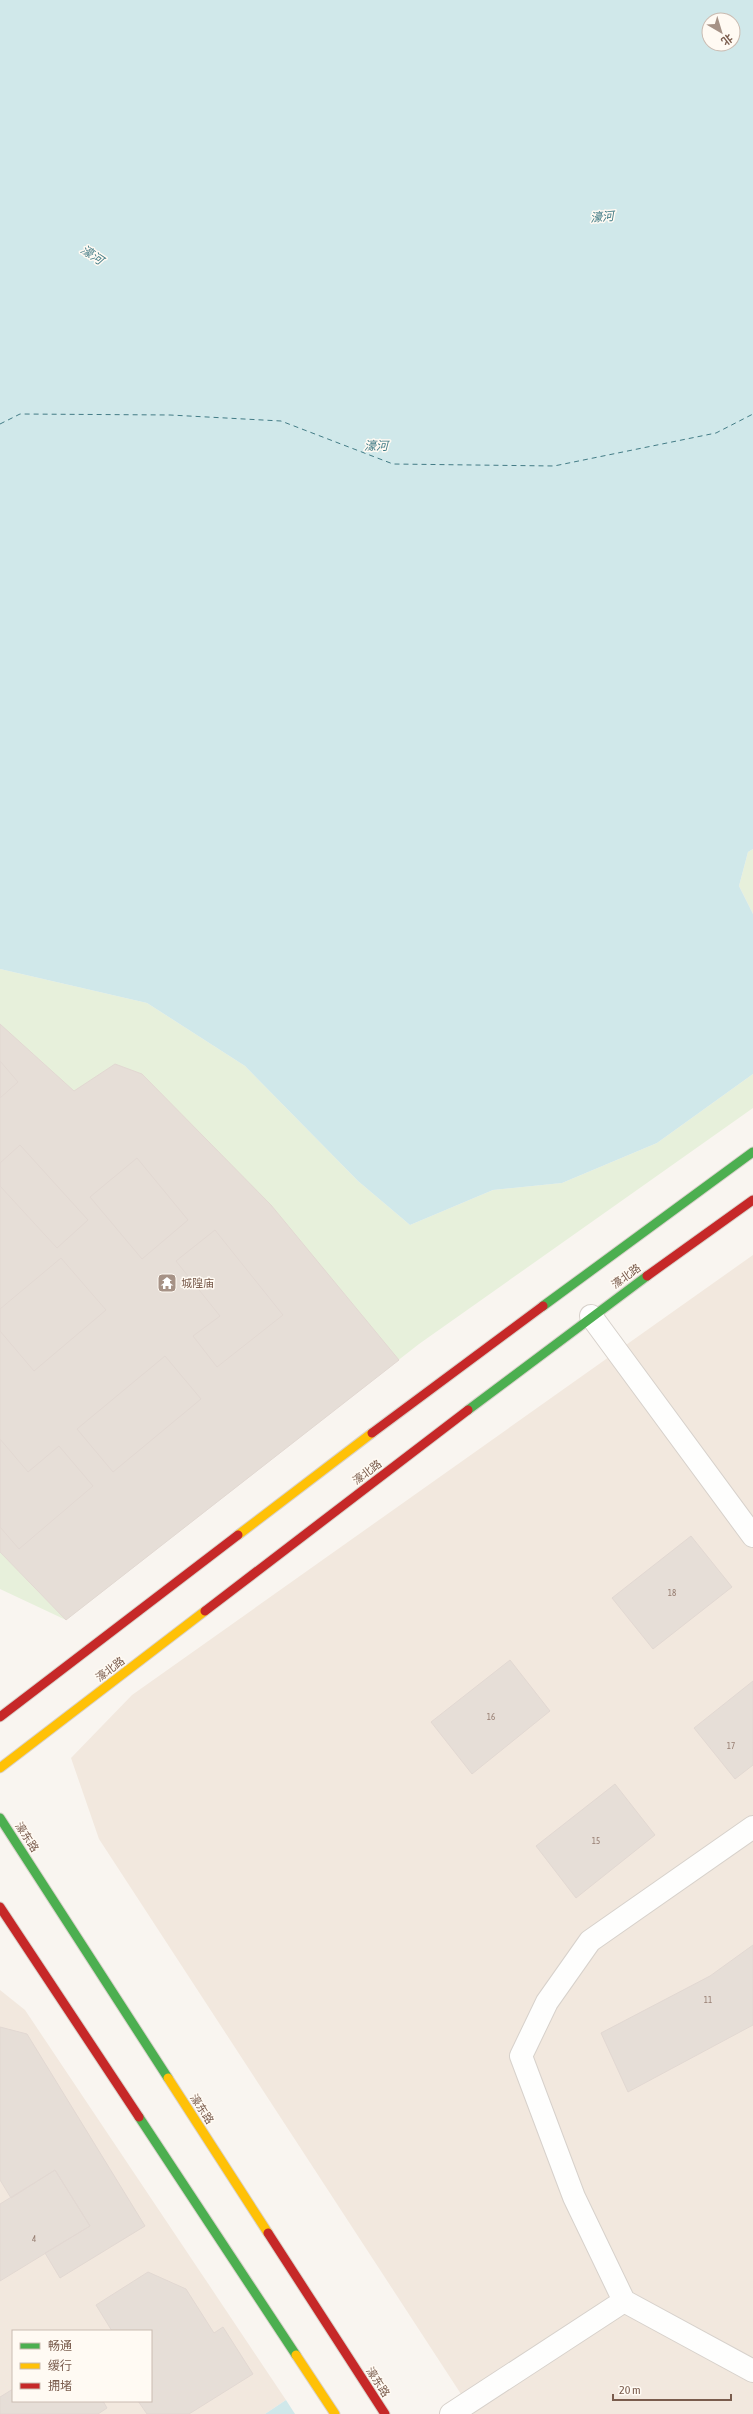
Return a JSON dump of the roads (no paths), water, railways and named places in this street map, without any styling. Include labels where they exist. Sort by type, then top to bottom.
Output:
[{"type":"street","points":[[0,1717],[390,1419],[753,1152]]},
{"type":"street","name":"濠北路","points":[[0,1768],[591,1316],[753,1200]]},
{"type":"street","points":[[591,1316],[753,1536]]},
{"type":"street","name":"濠东路","points":[[0,1818],[385,2414]]},
{"type":"street","points":[[753,1827],[590,1941],[547,2002],[521,2056],[574,2197],[624,2300],[753,2371]]},
{"type":"street","points":[[0,1907],[335,2414]]},
{"type":"street","points":[[451,2414],[624,2300]]},
{"type":"water","name":"濠河","points":[[0,0],[753,0],[753,849],[748,852],[739,886],[753,914],[753,1074],[657,1143],[562,1183],[493,1190],[410,1225],[358,1181],[245,1066],[147,1003],[0,969]]},
{"type":"water","points":[[286,2400],[295,2414],[265,2414]]},
{"type":"place","name":"城隍庙","points":[[167,1283]]}]
